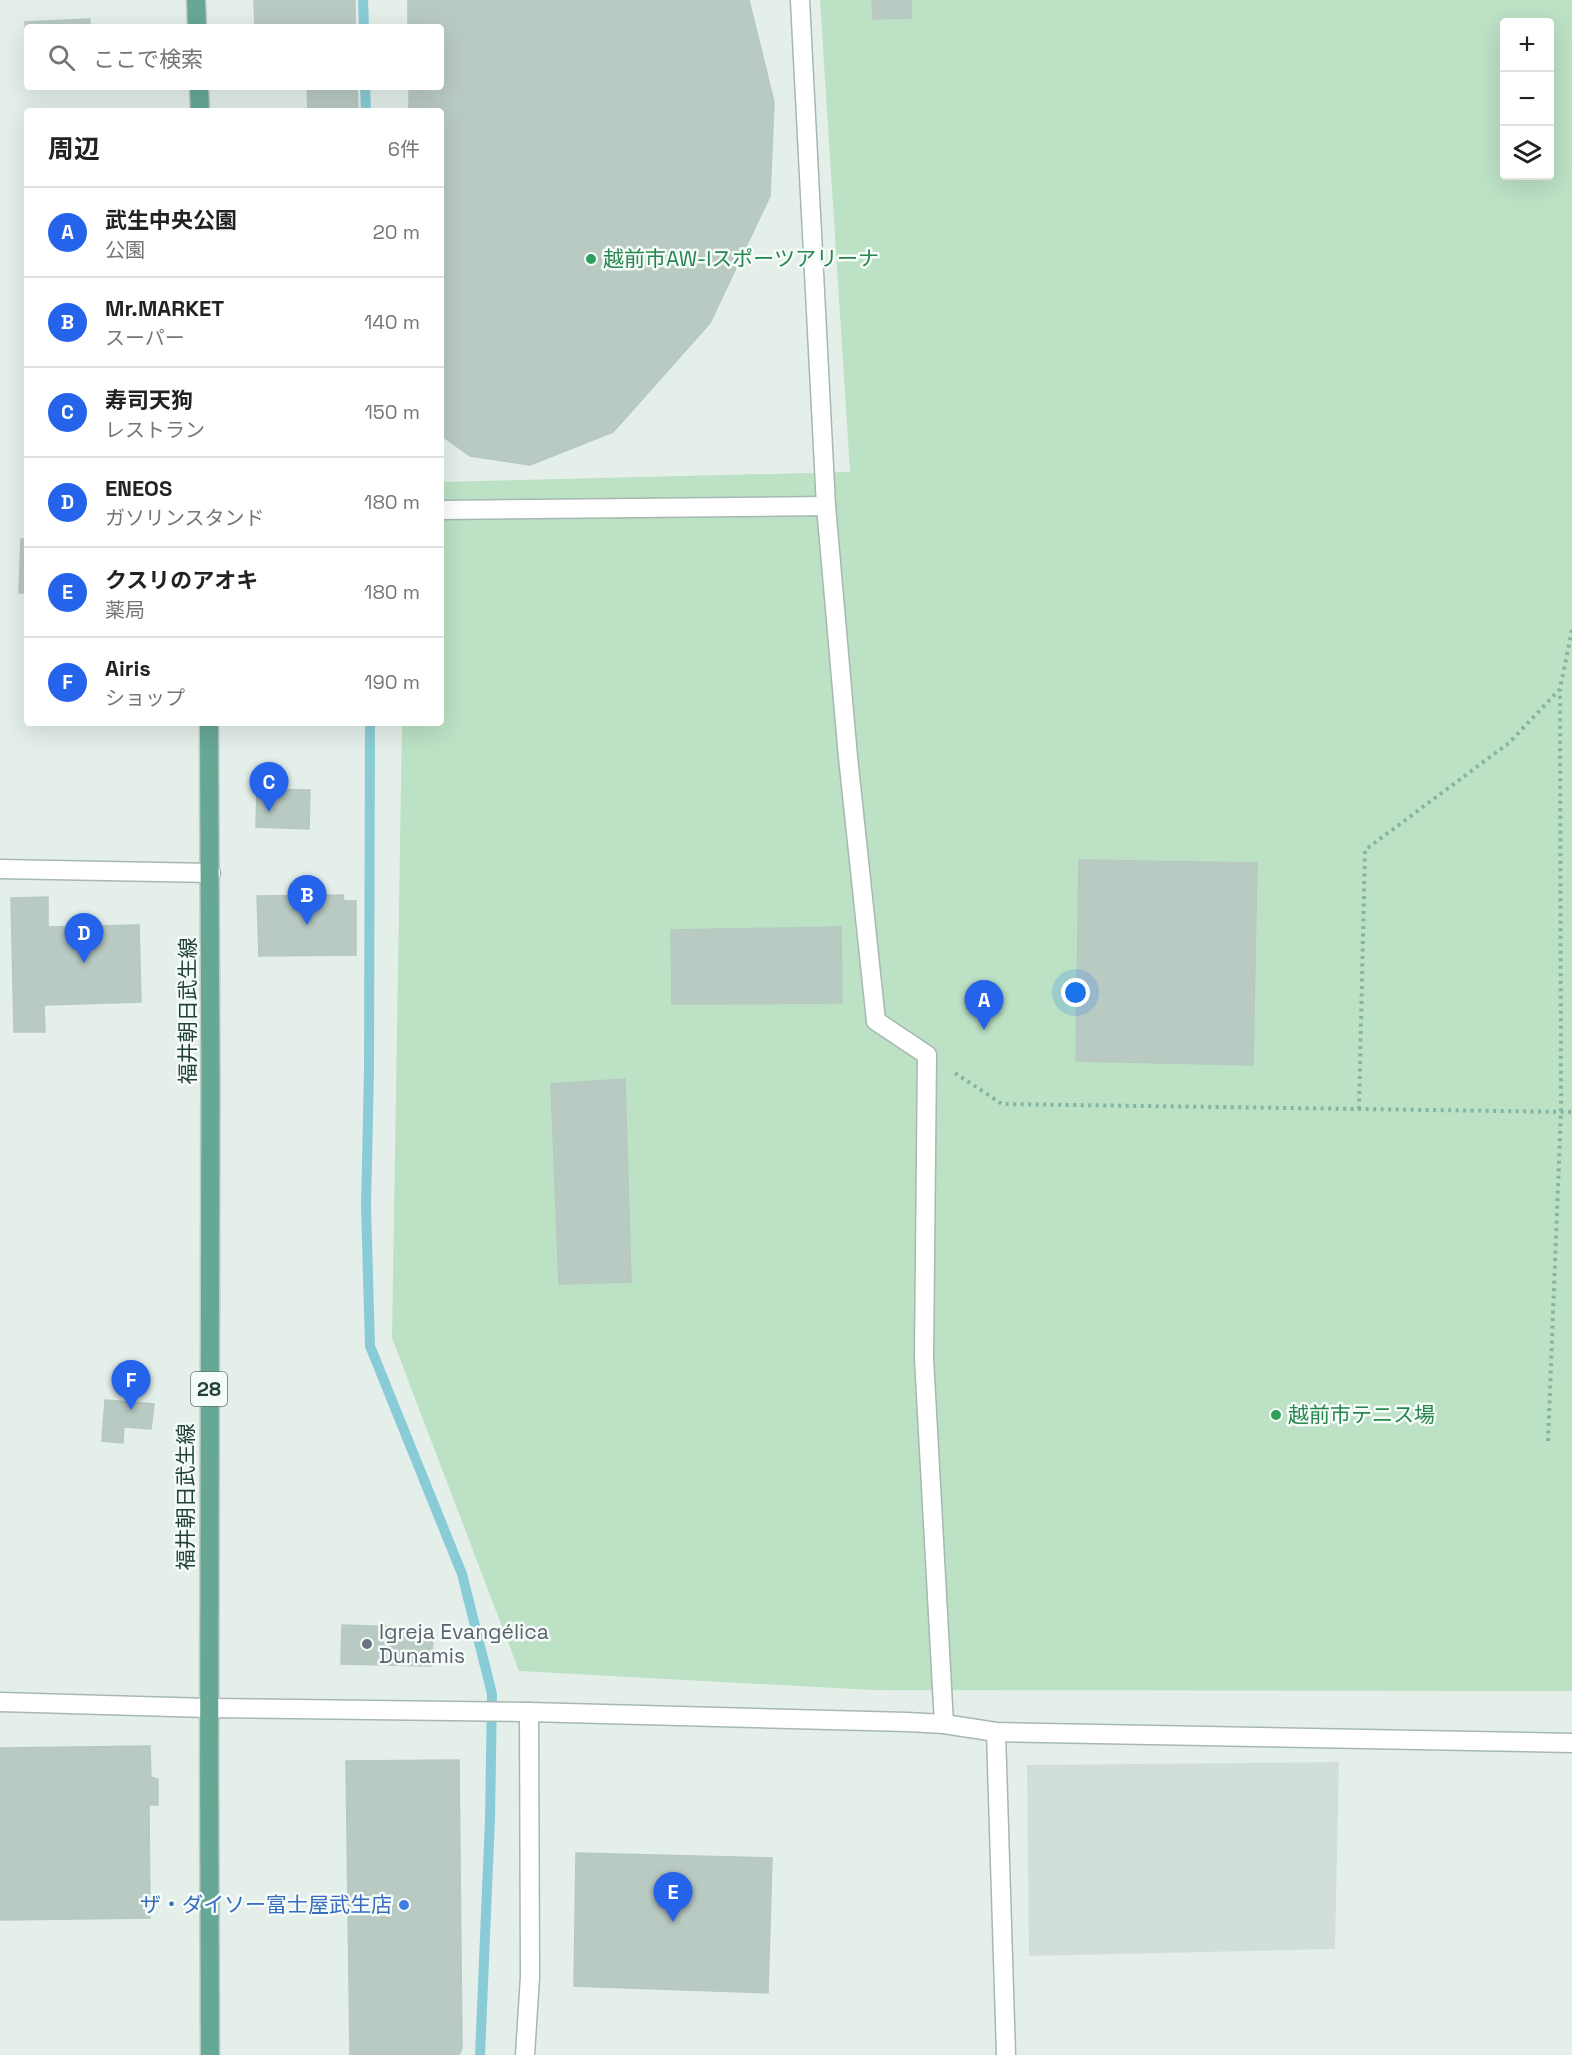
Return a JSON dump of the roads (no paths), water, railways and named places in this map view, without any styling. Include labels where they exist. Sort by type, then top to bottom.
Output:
[{"type":"main road","points":[[196,0],[197,24]]},
{"type":"main road","points":[[199,90],[200,108]]},
{"type":"main road","name":"福井朝日武生線","points":[[209,726],[211,873],[208,1708],[210,2055]]},
{"type":"street","points":[[800,0],[826,506],[848,757],[876,1021],[927,1055],[924,1358],[944,1724]]},
{"type":"street","points":[[444,510],[826,506]]},
{"type":"street","points":[[0,869],[211,873]]},
{"type":"street","points":[[0,1702],[208,1708],[529,1712],[944,1724],[996,1732],[1572,1743]]},
{"type":"street","points":[[525,2055],[530,1977],[529,1712]]},
{"type":"street","points":[[996,1732],[1006,2055]]},
{"type":"waterway","points":[[363,0],[364,24]]},
{"type":"waterway","points":[[365,90],[366,108]]},
{"type":"waterway","points":[[370,726],[369,1071],[366,1206],[370,1346],[462,1574],[492,1694],[490,1819],[480,2055]]},
{"type":"place","name":"越前市AW-Iスポーツアリーナ","points":[[591,259]]},
{"type":"place","name":"寿司天狗","points":[[269,812]]},
{"type":"place","name":"Mr.MARKET","points":[[307,925]]},
{"type":"place","name":"ENEOS","points":[[84,963]]},
{"type":"place","name":"武生中央公園","points":[[984,1030]]},
{"type":"place","name":"Airis","points":[[131,1410]]},
{"type":"place","name":"越前市テニス場","points":[[1276,1415]]},
{"type":"place","name":"Igreja Evangélica Dunamis","points":[[367,1644]]},
{"type":"place","name":"ザ・ダイソー富士屋武生店","points":[[404,1905]]},
{"type":"place","name":"クスリのアオキ","points":[[673,1922]]}]
